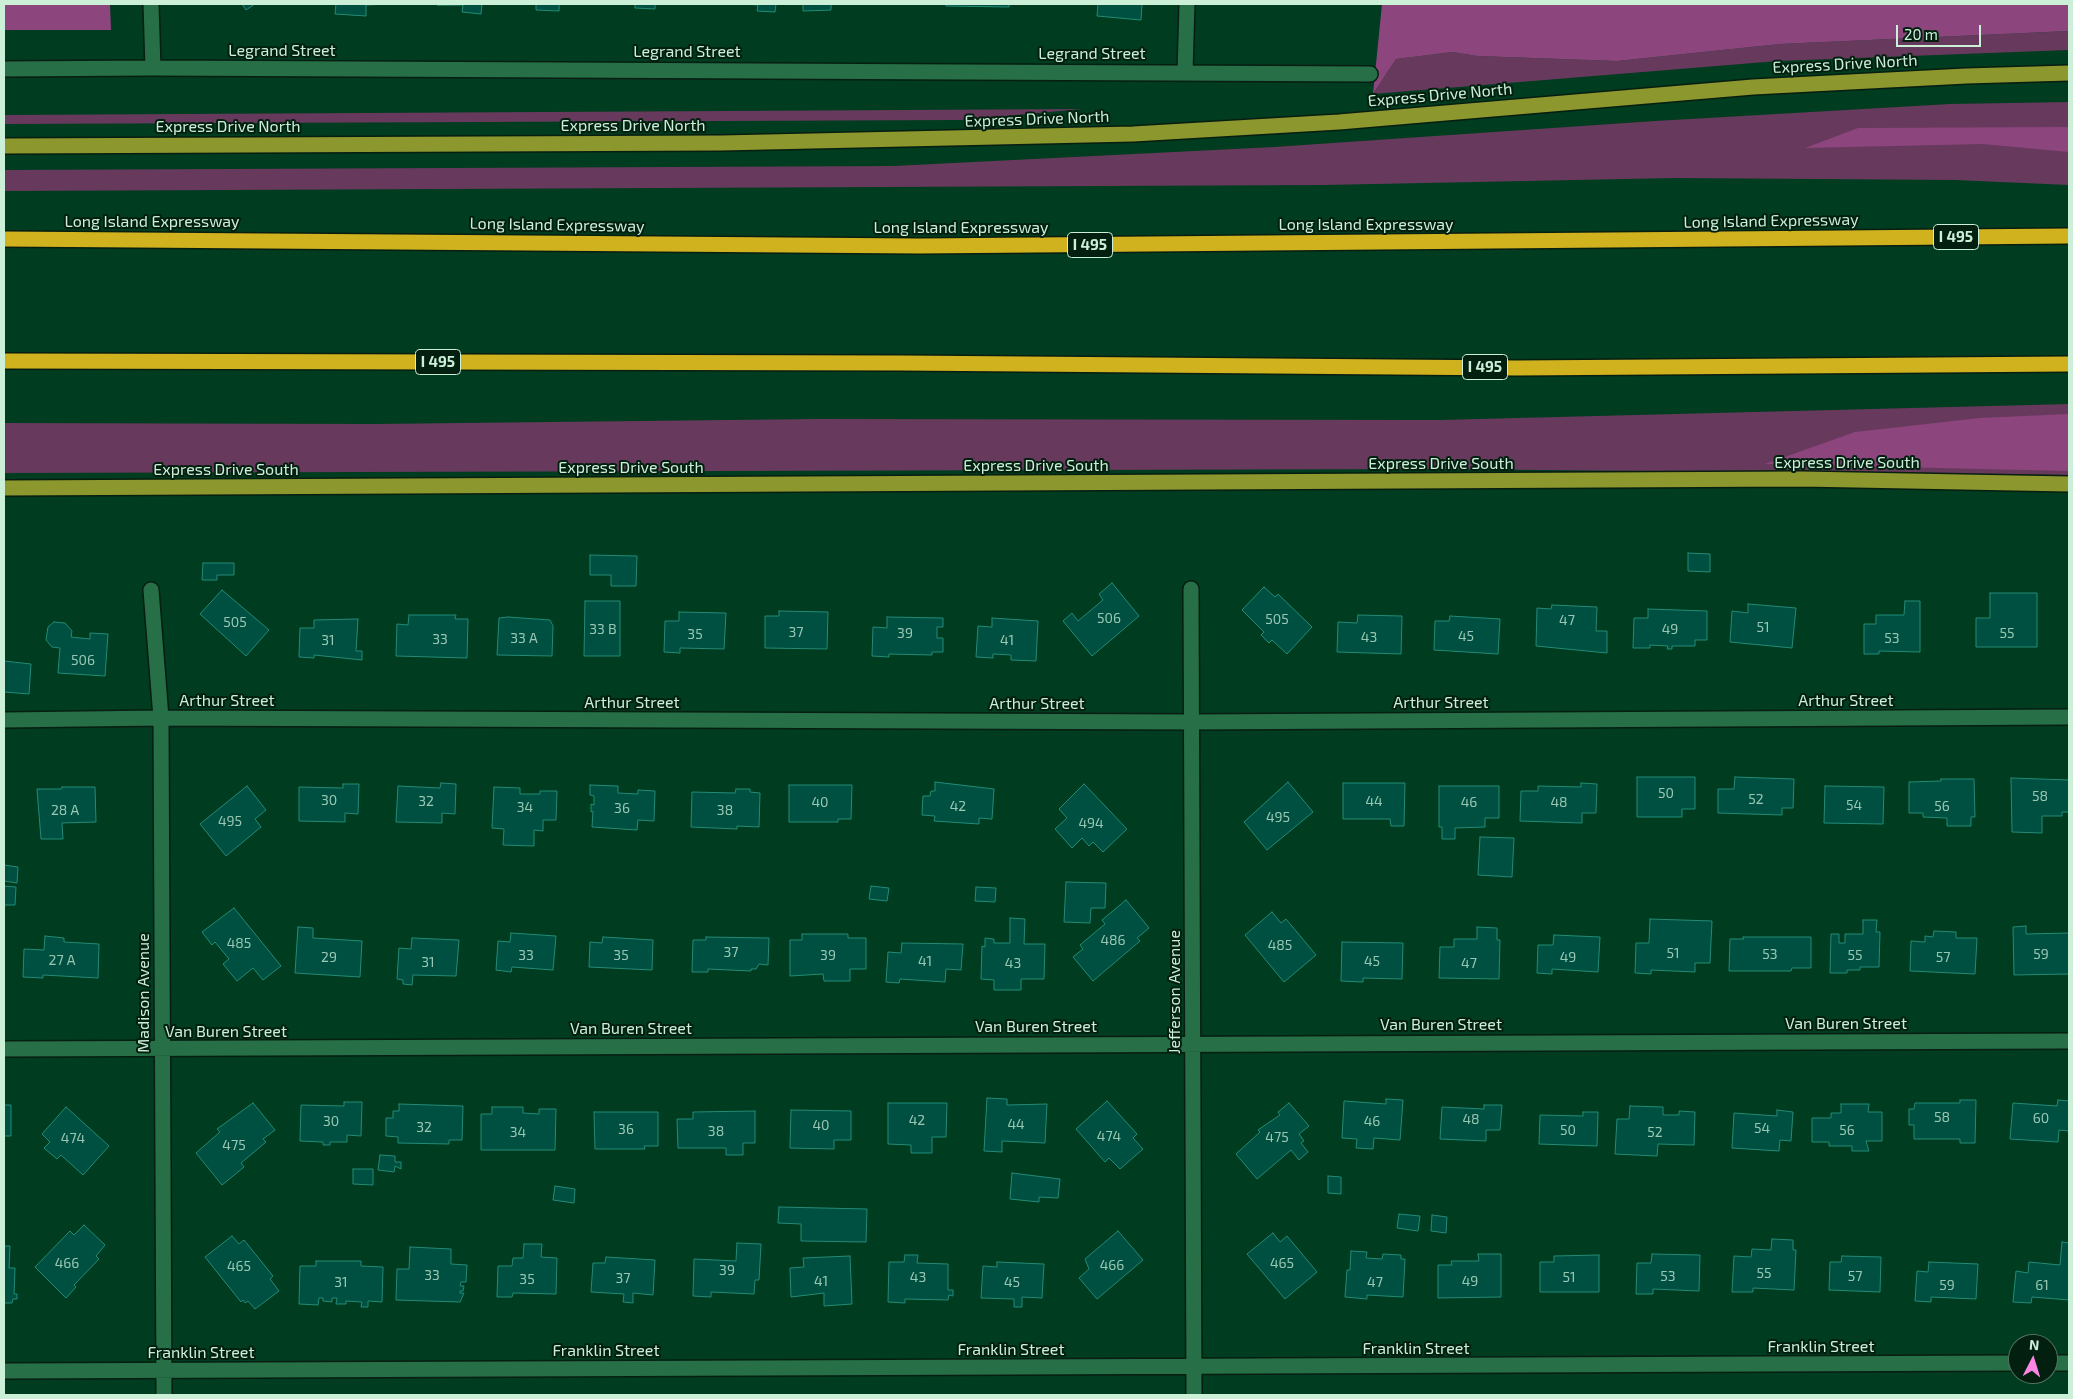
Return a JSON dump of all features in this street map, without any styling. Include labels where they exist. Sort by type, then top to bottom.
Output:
[{"type":"highway","name":"Long Island Expressway","points":[[4,239],[929,246],[2069,236]]},
{"type":"highway","name":"I 495","points":[[4,361],[892,362],[1517,368],[2069,364]]},
{"type":"main road","name":"Express Drive North","points":[[4,146],[711,144],[1133,134],[1339,122],[1753,87],[1966,76],[2069,73]]},
{"type":"main road","name":"Express Drive South","points":[[4,488],[1802,479],[2069,484]]},
{"type":"street","points":[[151,4],[153,68]]},
{"type":"street","points":[[1185,72],[1187,4]]},
{"type":"street","name":"Legrand Street","points":[[4,69],[153,68],[1370,74]]},
{"type":"street","name":"Jefferson Avenue","points":[[1191,589],[1194,1395]]},
{"type":"street","name":"Madison Avenue","points":[[151,590],[161,718],[164,1395]]},
{"type":"street","name":"Arthur Street","points":[[4,720],[161,718],[1192,722],[2069,718]]},
{"type":"street","name":"Van Buren Street","points":[[4,1049],[162,1050],[1192,1043],[2069,1041]]},
{"type":"street","name":"Franklin Street","points":[[4,1371],[2008,1363]]},
{"type":"shaded area","points":[[4,4],[110,4],[111,30],[4,30]]},
{"type":"shaded area","points":[[1382,4],[2069,4],[2069,31],[1780,44],[1617,61],[1477,56],[1453,52],[1396,59],[1373,94]]},
{"type":"shaded area","points":[[2069,31],[2069,50],[1778,61],[1373,94],[1396,59],[1453,52],[1477,56],[1617,61],[1780,44]]},
{"type":"shaded area","points":[[2069,102],[2069,185],[1955,180],[1676,178],[1324,185],[4,191],[4,170],[893,166],[1274,147],[1655,121],[1950,104]]},
{"type":"shaded area","points":[[1082,109],[961,120],[4,124],[4,115]]},
{"type":"shaded area","points":[[2069,127],[2069,152],[1982,144],[1805,148],[1858,128]]},
{"type":"shaded area","points":[[2069,404],[2069,475],[1433,469],[4,473],[4,423],[373,424],[816,419],[1439,420]]},
{"type":"shaded area","points":[[2069,414],[2069,471],[1765,464],[1855,432],[1980,418]]},
{"type":"building","points":[[242,4],[255,4],[246,10]]},
{"type":"building","points":[[336,4],[391,4],[366,5],[366,16],[335,14]]},
{"type":"building","points":[[482,4],[481,14],[462,12],[463,5],[437,5]]},
{"type":"building","points":[[536,4],[559,4],[559,11],[536,10]]},
{"type":"building","points":[[635,4],[655,4],[655,9],[635,8]]},
{"type":"building","points":[[744,4],[776,4],[775,12],[757,11],[758,5]]},
{"type":"building","points":[[803,4],[831,4],[831,10],[803,11]]},
{"type":"building","points":[[946,4],[1009,4],[1009,7],[946,6]]},
{"type":"building","points":[[1098,4],[1142,4],[1141,20],[1097,16]]},
{"type":"building","points":[[1688,553],[1710,554],[1710,572],[1688,571]]},
{"type":"building","points":[[590,555],[637,556],[636,586],[611,586],[611,575],[590,575]]},
{"type":"building","points":[[203,563],[234,563],[234,575],[217,575],[217,580],[202,580]]},
{"type":"building","points":[[1112,583],[1139,616],[1092,656],[1063,621],[1072,613],[1078,621],[1103,600],[1099,594]]},
{"type":"building","points":[[1264,587],[1275,597],[1278,594],[1312,627],[1287,654],[1272,640],[1269,643],[1261,635],[1264,632],[1242,610]]},
{"type":"building","points":[[222,590],[269,630],[246,656],[200,614]]},
{"type":"building","points":[[1990,593],[2037,593],[2037,647],[1976,647],[1976,618],[1990,618]]},
{"type":"building","points":[[585,601],[620,601],[620,656],[584,656]]},
{"type":"building","points":[[1905,601],[1920,601],[1920,652],[1879,651],[1879,654],[1864,654],[1864,624],[1876,624],[1876,615],[1904,615]]},
{"type":"building","points":[[1748,604],[1796,608],[1792,648],[1730,642],[1732,611],[1748,613]]},
{"type":"building","points":[[1552,605],[1597,607],[1596,631],[1607,631],[1607,653],[1536,646],[1537,608],[1551,609]]},
{"type":"building","points":[[1648,609],[1707,611],[1707,640],[1695,640],[1695,646],[1672,646],[1672,649],[1667,649],[1668,646],[1650,645],[1650,648],[1633,648],[1634,618],[1648,618]]},
{"type":"building","points":[[779,611],[828,612],[827,649],[765,648],[765,616],[779,616]]},
{"type":"building","points":[[679,612],[726,613],[724,649],[680,648],[680,653],[664,652],[665,621],[679,621]]},
{"type":"building","points":[[409,615],[456,615],[455,619],[468,619],[467,658],[396,656],[397,624],[408,625]]},
{"type":"building","points":[[1358,615],[1402,616],[1401,654],[1337,652],[1338,622],[1357,623]]},
{"type":"building","points":[[1450,616],[1500,619],[1498,654],[1434,650],[1435,621],[1449,621]]},
{"type":"building","points":[[887,617],[943,618],[943,627],[937,627],[937,638],[943,638],[943,652],[932,652],[932,655],[889,654],[889,657],[872,656],[873,627],[887,628]]},
{"type":"building","points":[[499,618],[550,620],[553,626],[552,656],[497,655]]},
{"type":"building","points":[[992,618],[1038,621],[1036,661],[1011,660],[1011,655],[993,654],[993,658],[976,657],[978,626],[992,627]]},
{"type":"building","points":[[358,619],[356,651],[362,651],[362,660],[314,655],[314,658],[299,657],[300,628],[314,628],[314,620]]},
{"type":"building","points":[[54,622],[65,623],[72,631],[71,637],[90,639],[90,633],[108,634],[105,676],[58,673],[60,648],[52,647],[46,640],[48,627]]},
{"type":"building","points":[[4,661],[31,664],[29,694],[4,692]]},
{"type":"building","points":[[1637,777],[1695,777],[1695,809],[1682,809],[1682,817],[1637,817]]},
{"type":"building","points":[[1735,777],[1794,779],[1793,808],[1782,808],[1782,815],[1718,813],[1718,789],[1734,789]]},
{"type":"building","points":[[2011,778],[2069,780],[2069,812],[2062,812],[2062,816],[2042,816],[2042,833],[2012,832]]},
{"type":"building","points":[[1941,779],[1974,779],[1975,817],[1971,817],[1971,826],[1947,826],[1947,818],[1923,817],[1923,813],[1909,813],[1909,782],[1941,781]]},
{"type":"building","points":[[935,782],[994,789],[992,819],[979,818],[979,824],[934,821],[935,816],[922,815],[923,796],[930,796],[931,791],[935,791]]},
{"type":"building","points":[[1288,782],[1313,812],[1267,850],[1244,822]]},
{"type":"building","points":[[441,783],[456,784],[455,814],[442,813],[442,823],[396,822],[398,786],[440,788]]},
{"type":"building","points":[[1343,783],[1405,783],[1404,826],[1391,826],[1390,819],[1343,819]]},
{"type":"building","points":[[1581,783],[1597,784],[1596,813],[1582,813],[1582,823],[1520,821],[1521,791],[1538,791],[1538,786],[1581,787]]},
{"type":"building","points":[[343,784],[359,784],[358,814],[345,813],[345,822],[299,821],[299,787],[343,788]]},
{"type":"building","points":[[1084,784],[1127,829],[1103,852],[1093,842],[1089,846],[1082,838],[1072,848],[1055,829],[1067,818],[1059,809]]},
{"type":"building","points":[[590,785],[618,786],[618,793],[638,794],[638,790],[655,791],[654,821],[638,820],[637,830],[592,827],[593,811],[591,812],[591,804],[594,805],[594,796],[590,795]]},
{"type":"building","points":[[789,785],[852,785],[851,819],[838,819],[838,822],[789,822]]},
{"type":"building","points":[[247,786],[266,810],[255,819],[261,827],[226,856],[200,824]]},
{"type":"building","points":[[1439,786],[1499,786],[1499,818],[1485,818],[1485,827],[1455,828],[1455,839],[1442,839],[1442,827],[1439,827]]},
{"type":"building","points":[[1825,786],[1884,787],[1883,824],[1824,823]]},
{"type":"building","points":[[62,787],[95,787],[96,822],[62,823],[63,839],[41,839],[37,789],[61,789]]},
{"type":"building","points":[[494,787],[520,788],[520,794],[540,794],[540,791],[557,791],[556,820],[543,820],[543,831],[534,830],[534,846],[503,845],[504,829],[492,828]]},
{"type":"building","points":[[736,789],[750,789],[750,792],[760,793],[759,827],[737,826],[737,829],[691,827],[692,792],[735,793]]},
{"type":"building","points":[[1480,837],[1514,838],[1512,877],[1478,875]]},
{"type":"building","points":[[4,865],[18,867],[17,883],[4,881]]},
{"type":"building","points":[[1066,882],[1106,883],[1105,908],[1091,908],[1090,923],[1064,922]]},
{"type":"building","points":[[4,886],[16,887],[15,905],[4,905]]},
{"type":"building","points":[[871,886],[889,888],[887,901],[869,899]]},
{"type":"building","points":[[976,887],[996,888],[995,902],[975,901]]},
{"type":"building","points":[[1126,900],[1149,928],[1137,938],[1140,941],[1093,981],[1073,957],[1083,949],[1080,945],[1105,924],[1102,920]]},
{"type":"building","points":[[234,908],[281,966],[263,980],[253,968],[237,981],[223,964],[229,959],[215,942],[212,945],[202,932]]},
{"type":"building","points":[[1272,912],[1281,923],[1286,919],[1316,955],[1284,982],[1245,935]]},
{"type":"building","points":[[1010,918],[1025,919],[1024,944],[1045,944],[1044,979],[1021,979],[1021,990],[994,990],[994,980],[981,979],[982,946],[985,947],[985,938],[994,939],[994,943],[1010,943]]},
{"type":"building","points":[[1650,919],[1712,921],[1710,963],[1695,963],[1695,972],[1651,970],[1651,974],[1635,973],[1636,943],[1649,943]]},
{"type":"building","points":[[1863,920],[1877,920],[1876,932],[1880,932],[1879,967],[1860,967],[1860,970],[1847,970],[1847,973],[1830,973],[1831,934],[1839,934],[1839,943],[1845,943],[1845,934],[1863,934]]},
{"type":"building","points":[[2026,926],[2026,934],[2069,933],[2069,974],[2014,975],[2013,927]]},
{"type":"building","points":[[298,927],[313,928],[313,938],[362,941],[360,977],[295,973]]},
{"type":"building","points":[[1477,927],[1497,928],[1497,940],[1500,940],[1499,979],[1439,978],[1440,947],[1454,947],[1454,939],[1477,939]]},
{"type":"building","points":[[1934,931],[1956,932],[1956,938],[1977,938],[1975,974],[1910,971],[1911,941],[1925,942],[1925,936],[1933,937]]},
{"type":"building","points":[[511,933],[556,936],[553,970],[512,967],[511,972],[496,970],[498,941],[510,942]]},
{"type":"building","points":[[802,934],[848,934],[848,938],[866,938],[866,969],[850,969],[850,981],[824,981],[823,974],[790,976],[790,940],[802,940]]},
{"type":"building","points":[[1554,935],[1600,937],[1598,972],[1552,969],[1552,974],[1537,973],[1538,945],[1553,945]]},
{"type":"building","points":[[45,936],[64,938],[64,942],[99,944],[98,978],[43,975],[43,978],[23,977],[24,949],[44,950]]},
{"type":"building","points":[[603,937],[653,940],[652,970],[589,967],[590,942],[602,943]]},
{"type":"building","points":[[706,937],[769,938],[768,965],[759,964],[756,969],[751,969],[751,971],[708,969],[708,972],[692,972],[693,940],[706,940]]},
{"type":"building","points":[[1743,937],[1811,937],[1811,968],[1792,968],[1791,971],[1729,971],[1730,939],[1744,939]]},
{"type":"building","points":[[412,938],[459,940],[456,976],[413,975],[412,985],[403,984],[403,980],[397,979],[399,948],[411,949]]},
{"type":"building","points":[[1342,942],[1403,943],[1402,979],[1363,978],[1363,982],[1341,981]]},
{"type":"building","points":[[902,943],[963,944],[961,970],[946,969],[945,982],[900,979],[899,983],[886,982],[888,952],[901,953]]},
{"type":"building","points":[[987,1098],[1007,1099],[1007,1105],[1047,1104],[1045,1143],[1002,1141],[1002,1152],[984,1151]]},
{"type":"building","points":[[1386,1099],[1403,1100],[1400,1140],[1374,1138],[1373,1149],[1356,1148],[1357,1139],[1342,1138],[1344,1101],[1386,1104]]},
{"type":"building","points":[[1960,1100],[1976,1100],[1975,1143],[1960,1143],[1960,1139],[1914,1139],[1914,1125],[1909,1125],[1909,1109],[1914,1109],[1915,1103],[1960,1103]]},
{"type":"building","points":[[2058,1100],[2069,1101],[2069,1131],[2059,1130],[2058,1142],[2010,1139],[2013,1103],[2057,1106]]},
{"type":"building","points":[[1107,1101],[1137,1134],[1133,1138],[1143,1149],[1120,1169],[1109,1158],[1105,1162],[1076,1129]]},
{"type":"building","points":[[344,1102],[362,1102],[361,1136],[347,1135],[347,1142],[330,1142],[330,1145],[323,1145],[323,1142],[300,1141],[301,1105],[344,1106]]},
{"type":"building","points":[[253,1103],[275,1130],[263,1139],[266,1142],[241,1163],[244,1167],[222,1185],[196,1153],[220,1132],[217,1129]]},
{"type":"building","points":[[888,1103],[947,1103],[946,1137],[932,1137],[932,1153],[911,1153],[911,1145],[888,1144]]},
{"type":"building","points":[[1289,1103],[1309,1126],[1299,1134],[1304,1141],[1301,1143],[1308,1152],[1299,1160],[1291,1150],[1257,1179],[1236,1154],[1260,1132],[1258,1130],[1280,1115],[1278,1112]]},
{"type":"building","points":[[399,1104],[463,1106],[462,1140],[449,1140],[449,1144],[398,1143],[398,1137],[386,1136],[386,1118],[393,1118],[393,1111],[399,1111]]},
{"type":"building","points":[[1841,1104],[1869,1104],[1868,1112],[1882,1112],[1882,1141],[1866,1141],[1869,1151],[1852,1151],[1852,1146],[1829,1146],[1829,1142],[1812,1142],[1812,1118],[1831,1118],[1831,1113],[1841,1113]]},
{"type":"building","points":[[4,1105],[11,1105],[11,1136],[4,1136]]},
{"type":"building","points":[[1484,1105],[1502,1105],[1500,1130],[1486,1130],[1486,1141],[1440,1139],[1442,1107],[1484,1109]]},
{"type":"building","points":[[1630,1106],[1663,1107],[1663,1115],[1679,1115],[1679,1111],[1695,1112],[1694,1145],[1658,1144],[1657,1156],[1615,1154],[1617,1119],[1629,1119]]},
{"type":"building","points":[[66,1107],[109,1146],[83,1175],[61,1155],[57,1159],[44,1148],[50,1142],[42,1134]]},
{"type":"building","points":[[492,1107],[523,1107],[523,1113],[539,1114],[539,1109],[556,1109],[555,1150],[481,1150],[481,1114],[492,1114]]},
{"type":"building","points":[[791,1110],[851,1111],[851,1140],[834,1140],[834,1149],[790,1148]]},
{"type":"building","points":[[1777,1110],[1793,1112],[1791,1141],[1780,1140],[1779,1151],[1732,1148],[1734,1113],[1777,1116]]},
{"type":"building","points":[[755,1111],[755,1143],[743,1143],[743,1155],[726,1155],[726,1148],[678,1148],[677,1119],[693,1119],[693,1112]]},
{"type":"building","points":[[594,1112],[658,1112],[658,1146],[644,1146],[645,1149],[595,1149]]},
{"type":"building","points":[[1583,1112],[1598,1112],[1597,1146],[1539,1144],[1540,1115],[1583,1116]]},
{"type":"building","points":[[380,1155],[395,1156],[395,1162],[401,1162],[401,1169],[395,1166],[394,1172],[378,1170]]},
{"type":"building","points":[[353,1169],[373,1169],[373,1185],[353,1184]]},
{"type":"building","points":[[1012,1173],[1060,1179],[1058,1198],[1039,1197],[1039,1202],[1010,1199]]},
{"type":"building","points":[[1328,1176],[1341,1177],[1341,1194],[1328,1193]]},
{"type":"building","points":[[555,1186],[575,1189],[574,1203],[553,1200]]},
{"type":"building","points":[[779,1207],[867,1209],[866,1242],[801,1241],[801,1224],[778,1223]]},
{"type":"building","points":[[1399,1214],[1420,1216],[1418,1231],[1397,1228]]},
{"type":"building","points":[[1432,1215],[1447,1217],[1446,1233],[1431,1231]]},
{"type":"building","points":[[84,1225],[105,1245],[96,1256],[99,1259],[74,1285],[76,1287],[66,1298],[35,1267],[70,1231],[74,1235]]},
{"type":"building","points":[[1118,1231],[1143,1260],[1097,1299],[1079,1278],[1089,1269],[1085,1259]]},
{"type":"building","points":[[1273,1233],[1280,1242],[1287,1236],[1317,1272],[1285,1299],[1247,1254]]},
{"type":"building","points":[[232,1236],[239,1244],[244,1240],[273,1276],[270,1279],[279,1291],[255,1309],[248,1301],[245,1303],[243,1300],[241,1302],[205,1257]]},
{"type":"building","points":[[1772,1239],[1793,1240],[1793,1250],[1796,1250],[1794,1290],[1753,1288],[1753,1292],[1732,1292],[1734,1256],[1751,1257],[1752,1249],[1771,1250]]},
{"type":"building","points":[[2062,1242],[2069,1243],[2069,1300],[2032,1297],[2031,1303],[2013,1302],[2016,1271],[2028,1273],[2029,1262],[2060,1265]]},
{"type":"building","points":[[737,1243],[761,1244],[759,1280],[755,1280],[754,1294],[711,1292],[711,1297],[693,1296],[694,1259],[736,1261]]},
{"type":"building","points":[[524,1244],[542,1244],[541,1257],[557,1258],[556,1294],[513,1293],[512,1297],[497,1297],[498,1266],[512,1266],[513,1258],[523,1258]]},
{"type":"building","points":[[4,1246],[10,1246],[9,1268],[15,1268],[14,1294],[17,1294],[17,1299],[13,1299],[12,1303],[4,1303]]},
{"type":"building","points":[[410,1247],[451,1249],[451,1264],[467,1265],[466,1282],[461,1282],[460,1286],[464,1286],[463,1291],[460,1291],[460,1293],[464,1293],[460,1302],[396,1300],[397,1269],[409,1269]]},
{"type":"building","points":[[1351,1251],[1367,1252],[1366,1258],[1382,1259],[1383,1254],[1401,1255],[1401,1259],[1405,1259],[1403,1297],[1367,1295],[1367,1299],[1345,1297],[1347,1270],[1350,1270]]},
{"type":"building","points":[[1478,1254],[1501,1254],[1501,1297],[1438,1298],[1438,1265],[1452,1265],[1451,1261],[1479,1261]]},
{"type":"building","points":[[1652,1254],[1700,1255],[1699,1291],[1653,1289],[1653,1294],[1636,1294],[1637,1263],[1651,1263]]},
{"type":"building","points":[[905,1255],[918,1255],[917,1263],[948,1264],[948,1290],[953,1290],[953,1296],[949,1295],[948,1300],[905,1299],[905,1303],[888,1302],[889,1262],[904,1262]]},
{"type":"building","points":[[1599,1255],[1599,1292],[1540,1292],[1540,1262],[1554,1262],[1554,1256]]},
{"type":"building","points":[[850,1256],[852,1304],[824,1306],[824,1293],[791,1297],[790,1268],[804,1267],[803,1258]]},
{"type":"building","points":[[1842,1256],[1881,1257],[1880,1292],[1829,1290],[1830,1262],[1841,1262]]},
{"type":"building","points":[[606,1257],[655,1260],[653,1295],[633,1293],[633,1303],[623,1302],[624,1294],[591,1292],[593,1263],[605,1263]]},
{"type":"building","points":[[316,1261],[361,1261],[361,1266],[383,1267],[382,1302],[368,1301],[368,1307],[361,1307],[362,1302],[346,1301],[346,1304],[336,1304],[337,1298],[332,1298],[332,1302],[323,1301],[323,1298],[319,1298],[318,1305],[299,1304],[300,1266],[316,1266]]},
{"type":"building","points":[[997,1262],[1044,1264],[1042,1298],[1022,1297],[1022,1307],[1014,1307],[1014,1299],[981,1298],[983,1266],[997,1267]]},
{"type":"building","points":[[1929,1262],[1978,1264],[1976,1299],[1931,1297],[1931,1302],[1915,1301],[1917,1271],[1928,1272]]}]
